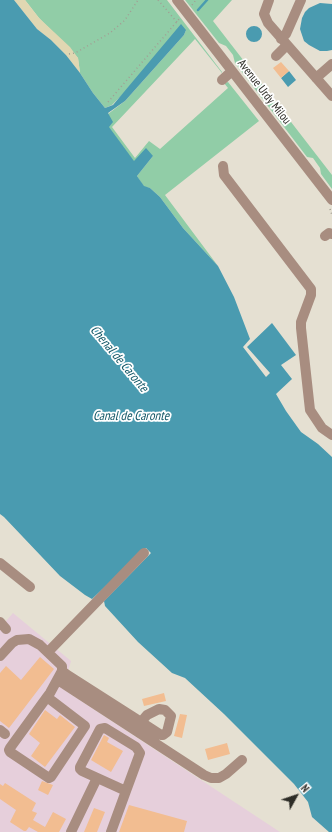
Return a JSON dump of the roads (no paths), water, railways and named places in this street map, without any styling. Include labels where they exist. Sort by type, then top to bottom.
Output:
[{"type":"street","name":"Avenue Urdy Milou","points":[[177,0],[332,200]]},
{"type":"street","points":[[269,0],[264,14],[265,19],[332,96]]},
{"type":"street","points":[[276,56],[284,42],[301,0]]},
{"type":"street","points":[[316,78],[332,64]]},
{"type":"street","points":[[222,80],[232,71]]},
{"type":"street","points":[[223,166],[224,175],[311,289],[311,295],[301,322],[310,410],[322,428],[332,435]]},
{"type":"street","points":[[48,652],[144,553]]},
{"type":"street","points":[[0,563],[30,587]]},
{"type":"street","points":[[0,656],[12,643],[23,639],[34,641],[62,666],[58,680],[9,750],[49,778],[53,776],[85,726],[47,697]]},
{"type":"street","points":[[58,680],[141,722]]},
{"type":"street","points":[[58,680],[204,775],[211,778],[219,778],[242,760]]},
{"type":"street","points":[[111,832],[140,753],[136,747],[105,728],[98,731],[80,769],[82,772],[126,791]]},
{"type":"street","points":[[71,832],[97,778]]},
{"type":"water","name":"Canal de Caronte","points":[[0,0],[14,0],[37,29],[66,55],[105,108],[113,105],[181,24],[186,30],[184,35],[125,101],[108,113],[113,122],[109,127],[134,161],[146,148],[153,156],[137,176],[144,186],[150,188],[160,197],[183,228],[218,266],[234,297],[250,339],[243,347],[266,377],[270,373],[247,347],[272,323],[296,355],[281,365],[292,379],[276,394],[301,432],[318,444],[332,457],[332,832],[329,832],[312,817],[308,802],[294,784],[224,714],[185,678],[172,673],[138,642],[105,606],[104,601],[151,553],[146,548],[92,599],[60,576],[0,514]]},
{"type":"water","points":[[320,3],[332,4],[332,50],[327,51],[320,51],[304,41],[300,29],[305,12],[309,8]]},
{"type":"water","points":[[254,26],[261,31],[262,34],[257,41],[254,42],[247,37],[246,34],[251,27]]},
{"type":"water","points":[[289,71],[296,80],[288,87],[281,78]]},
{"type":"waterway","points":[[198,10],[207,0]]},
{"type":"water label","name":"Chenal de Caronte","points":[[119,359]]}]
